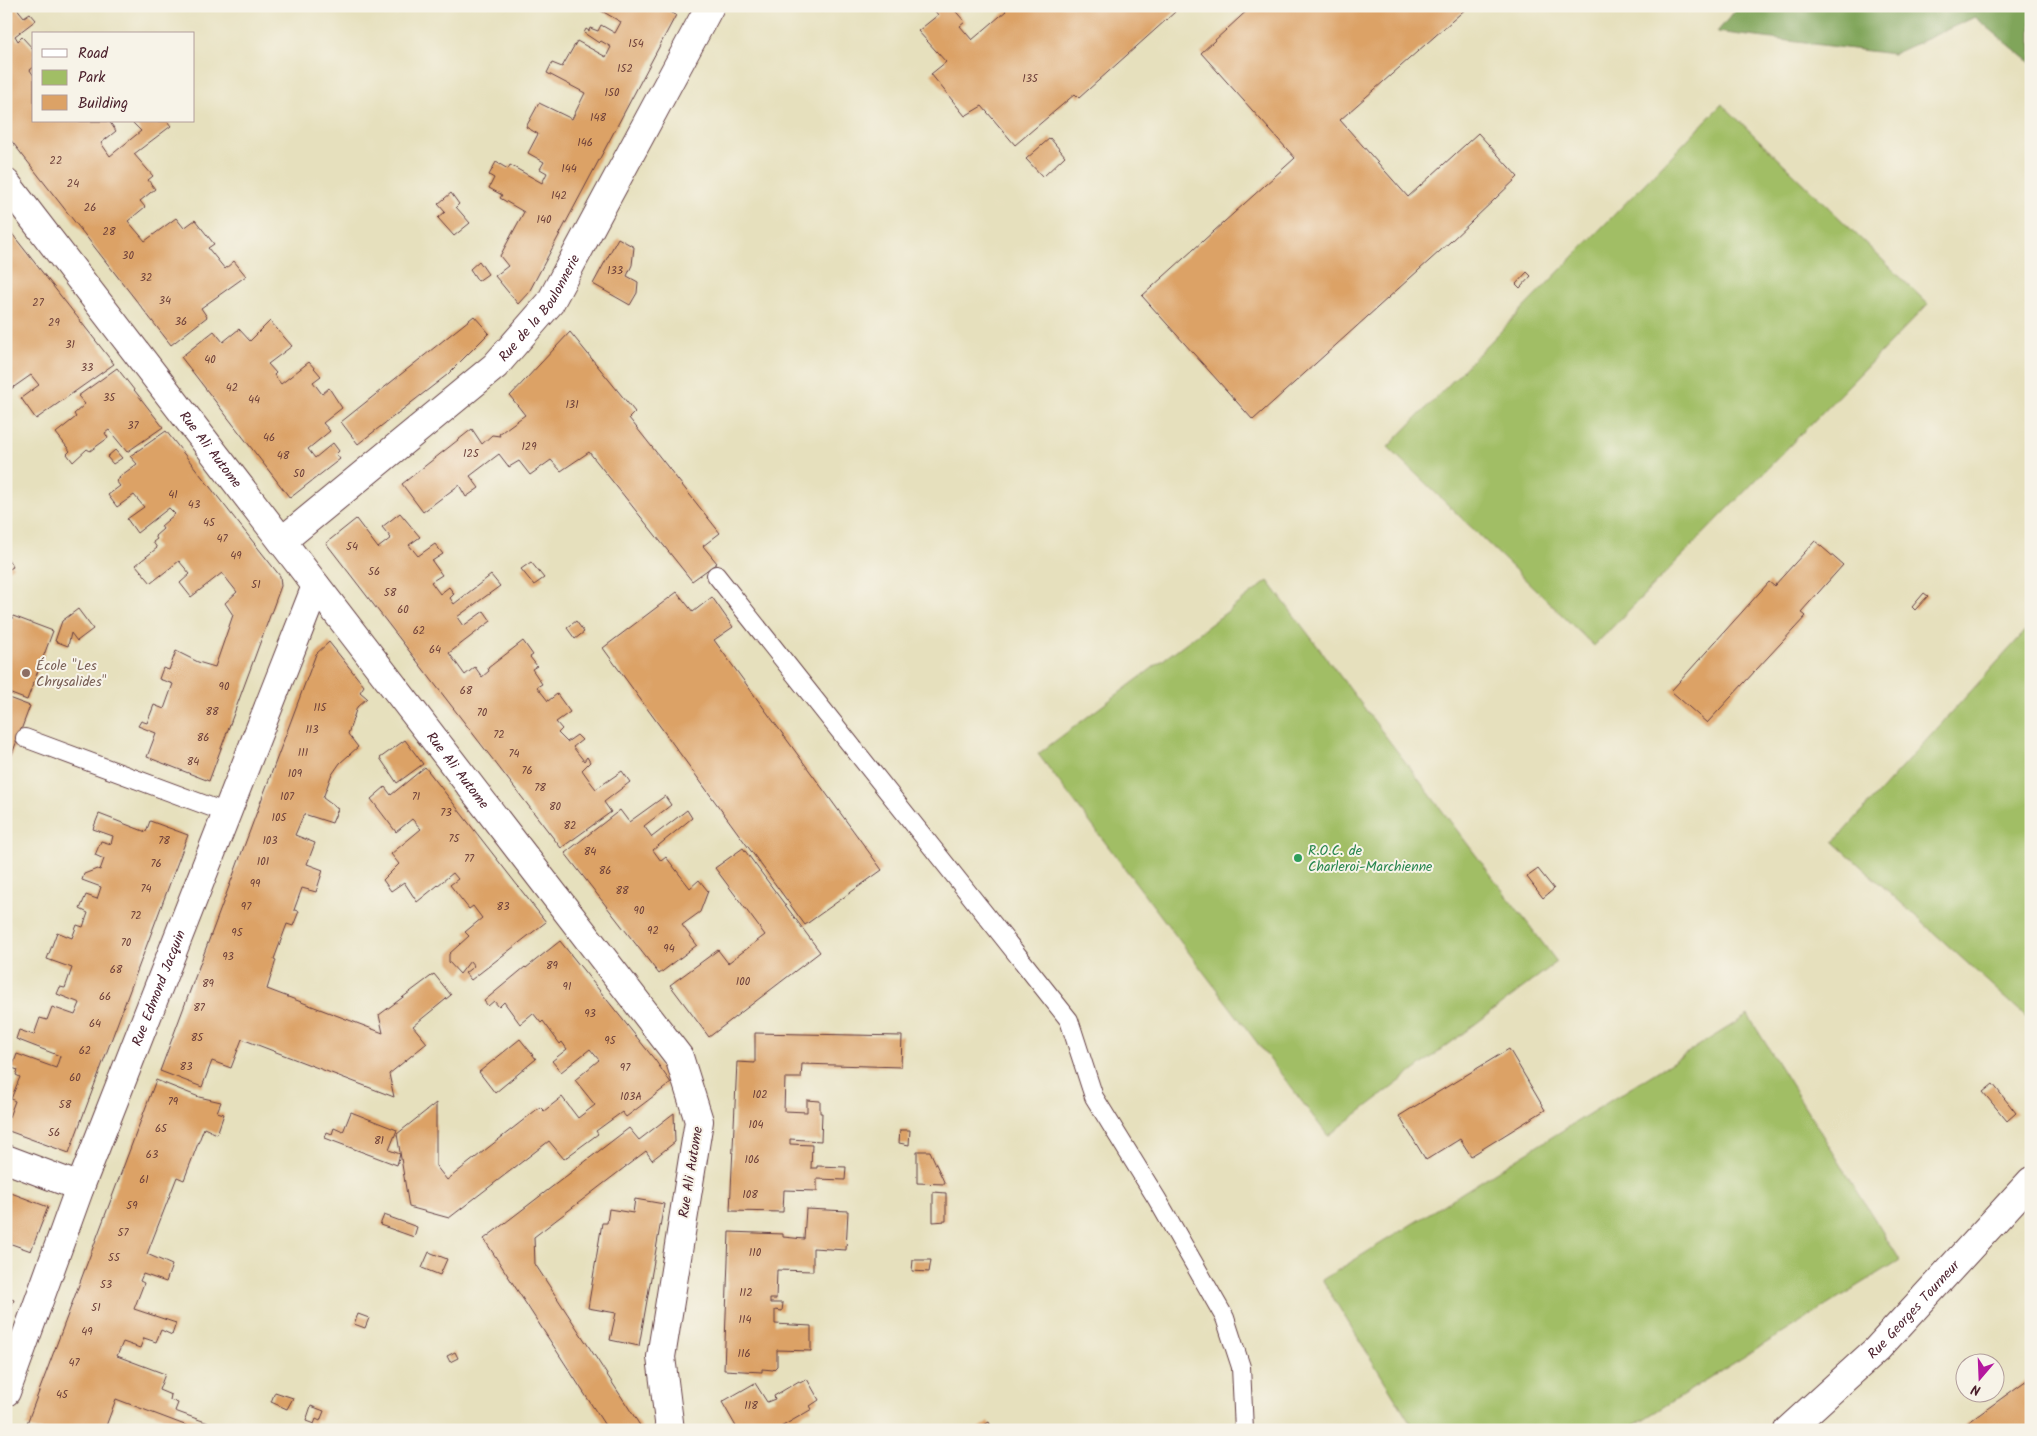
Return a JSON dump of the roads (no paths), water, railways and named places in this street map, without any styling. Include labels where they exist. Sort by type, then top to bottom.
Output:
[{"type":"street","name":"Rue de la Boulonnerie","points":[[282,541],[495,366],[550,303],[710,6]]},
{"type":"street","name":"Rue Ali Autome","points":[[6,183],[679,1058],[699,1121],[661,1357],[670,1430]]},
{"type":"street","name":"Rue Edmond Jacquin","points":[[6,1392],[80,1187],[316,586]]},
{"type":"street","points":[[6,1159],[80,1187]]},
{"type":"street","name":"Rue Georges Tourneur","points":[[1788,1430],[1877,1348],[2031,1181]]},
{"type":"lane","points":[[716,576],[1069,1020],[1094,1096],[1157,1199],[1225,1318],[1241,1367],[1244,1430]]},
{"type":"lane","points":[[25,738],[227,813]]},
{"type":"place","name":"École \"Les Chrysalides\"","points":[[26,673]]},
{"type":"place","name":"R.O.C. de Charleroi-Marchienne","points":[[1298,858]]}]
